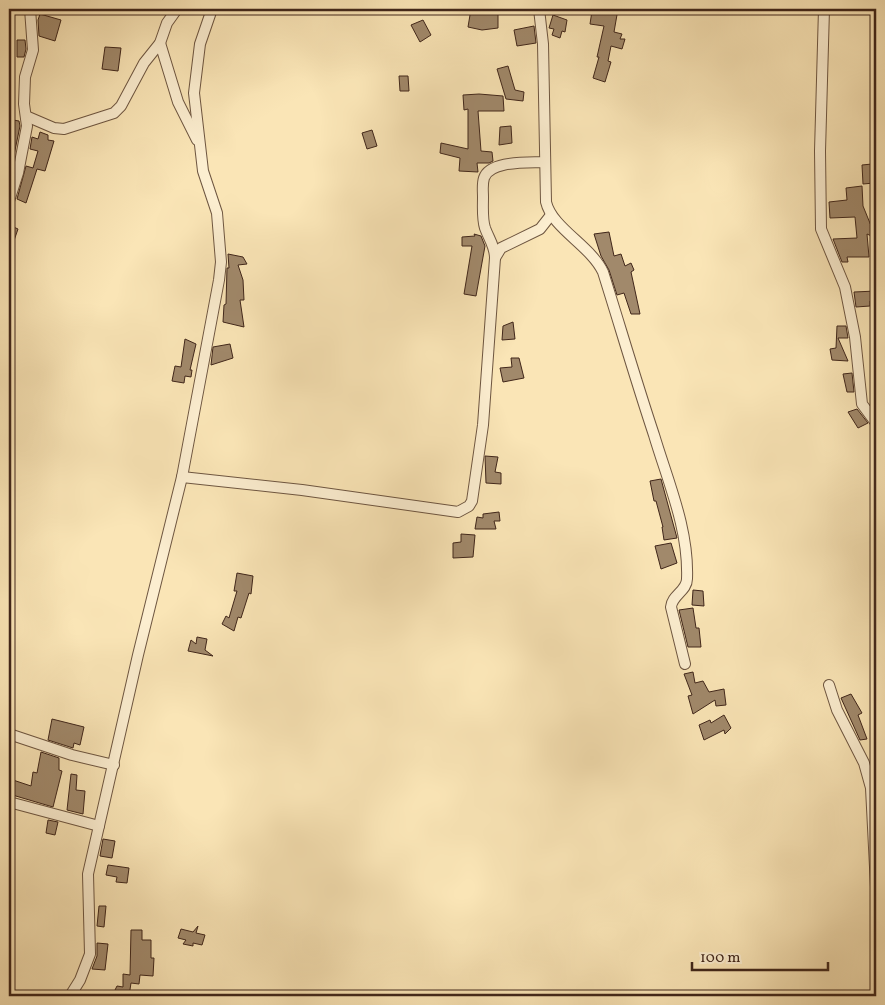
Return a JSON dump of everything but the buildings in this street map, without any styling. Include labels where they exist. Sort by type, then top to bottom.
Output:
[{"type":"street","points":[[9,201],[18,173],[27,126],[24,104],[25,73],[33,50],[30,9]]},
{"type":"street","points":[[26,116],[58,129],[109,116],[121,106],[144,63],[160,43],[167,23],[177,9]]},
{"type":"street","points":[[70,996],[80,980],[90,954],[88,874],[138,655],[182,477],[221,262],[216,213],[203,170],[194,93],[200,44],[212,9]]},
{"type":"street","points":[[539,9],[543,44],[547,209],[595,259],[603,272],[674,495],[686,547],[688,580],[684,588],[672,601],[671,607],[685,664]]},
{"type":"street","points":[[824,9],[820,151],[821,229],[845,287],[855,337],[862,404],[876,423]]},
{"type":"street","points":[[160,43],[178,102],[201,148]]},
{"type":"street","points":[[182,477],[302,490],[458,512],[464,510],[472,501],[483,425],[495,258],[494,247],[485,228],[484,221],[482,185],[484,176],[498,165],[545,162]]},
{"type":"street","points":[[495,258],[501,248],[540,229],[551,215]]},
{"type":"street","points":[[829,685],[839,715],[864,762],[870,781],[876,887]]},
{"type":"street","points":[[9,734],[72,755],[114,765]]},
{"type":"street","points":[[9,802],[100,826]]}]
